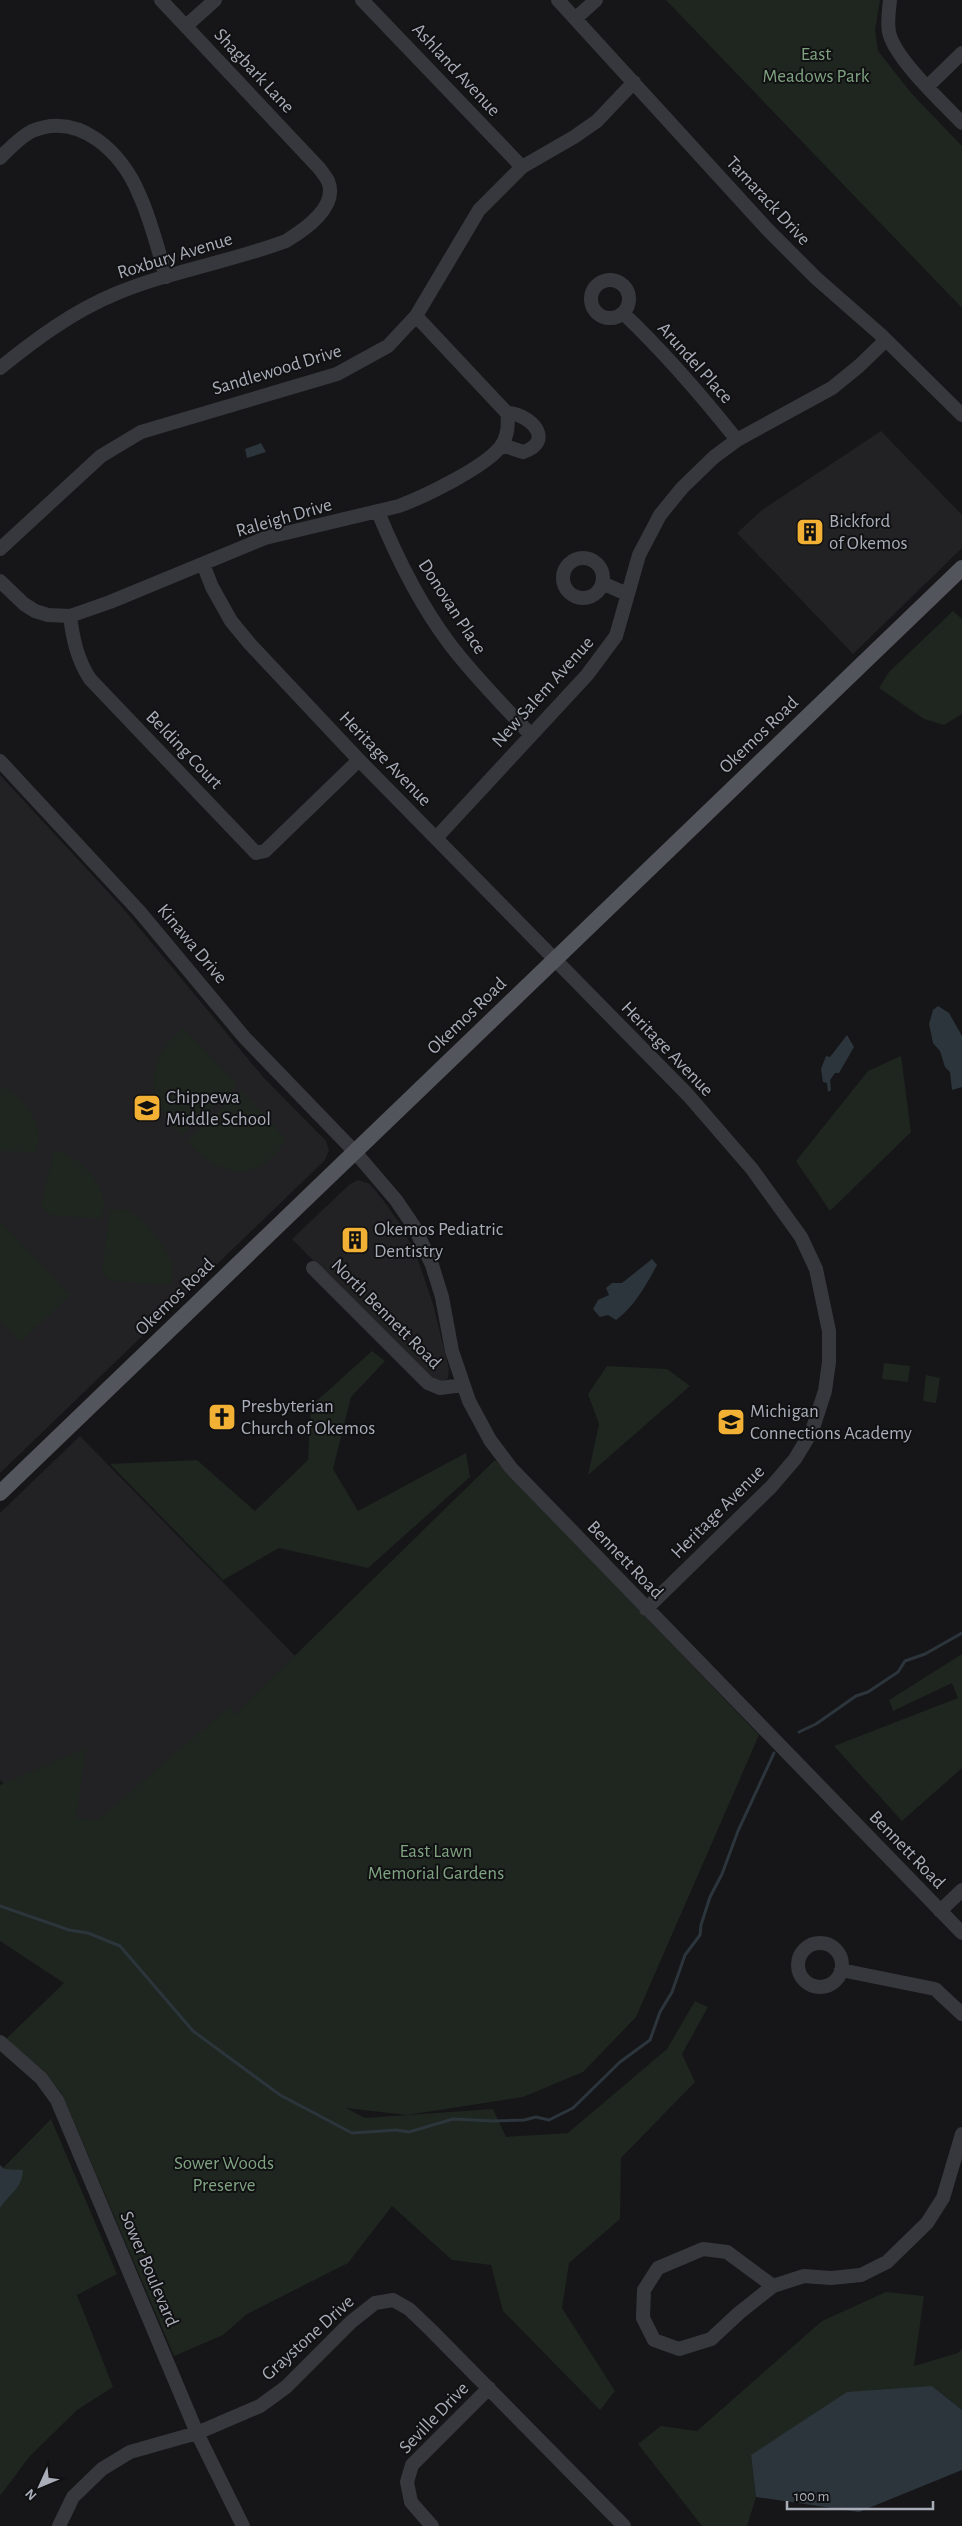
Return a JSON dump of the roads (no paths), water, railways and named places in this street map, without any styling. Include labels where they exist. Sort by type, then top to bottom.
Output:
[{"type":"main road","name":"Okemos Road","points":[[0,1493],[962,568]]},
{"type":"street","name":"Shagbark Lane","points":[[161,0],[319,168]]},
{"type":"street","points":[[186,26],[215,0]]},
{"type":"street","name":"Ashland Avenue","points":[[362,0],[522,166]]},
{"type":"street","name":"Tamarack Drive","points":[[558,0],[768,230],[816,278],[886,340],[962,416]]},
{"type":"street","points":[[576,18],[596,0]]},
{"type":"street","points":[[890,0],[888,32],[903,58],[927,87],[962,123]]},
{"type":"street","points":[[927,87],[962,53]]},
{"type":"street","name":"Sandlewood Drive","points":[[0,549],[101,456],[118,444],[141,432],[337,374],[388,346],[416,316],[470,222],[479,210],[522,166],[568,141],[597,121],[634,82]]},
{"type":"street","points":[[0,158],[30,132],[52,126],[71,127],[97,138],[122,165],[139,192],[154,234],[166,277]]},
{"type":"street","name":"Roxbury Avenue","points":[[0,368],[55,325],[78,311],[116,293],[286,242],[319,216],[330,196],[328,182],[319,168]]},
{"type":"street","name":"Arundel Place","points":[[623,313],[707,403],[737,440]]},
{"type":"street","points":[[416,316],[507,413],[524,416],[534,423],[538,432],[537,441],[533,447],[523,452],[502,445]]},
{"type":"street","name":"New Salem Avenue","points":[[436,838],[530,734],[587,675],[609,648],[620,625],[639,555],[660,515],[695,476],[737,440],[832,388],[886,340]]},
{"type":"street","name":"Raleigh Drive","points":[[70,616],[265,538],[378,512],[420,498],[485,460],[502,445],[508,432],[507,413]]},
{"type":"street","name":"Donovan Place","points":[[378,512],[397,557],[420,600],[448,642],[472,672],[530,734]]},
{"type":"street","name":"Heritage Avenue","points":[[204,564],[212,587],[231,621],[359,760],[688,1095],[752,1169],[781,1206],[801,1237],[816,1269],[829,1331],[830,1362],[825,1391],[812,1431],[795,1459],[771,1487],[646,1609]]},
{"type":"street","points":[[0,581],[24,604],[35,611],[48,615],[70,616]]},
{"type":"street","points":[[602,583],[627,594]]},
{"type":"street","name":"Belding Court","points":[[70,616],[75,648],[80,662],[90,679],[256,853],[265,851],[359,760]]},
{"type":"street","name":"Kinawa Drive","points":[[0,761],[140,911],[244,1037],[355,1152]]},
{"type":"street","name":"Bennett Road","points":[[355,1152],[396,1200],[421,1240],[436,1278],[452,1351],[463,1385],[483,1429],[511,1468],[962,1934]]},
{"type":"street","name":"North Bennett Road","points":[[313,1268],[428,1383],[440,1388],[463,1385]]},
{"type":"street","points":[[940,1911],[962,1890]]},
{"type":"street","points":[[841,1970],[935,1989],[962,2014]]},
{"type":"street","name":"Sower Boulevard","points":[[0,2042],[41,2078],[57,2100],[197,2433],[243,2526]]},
{"type":"street","points":[[773,2286],[727,2252],[703,2249],[658,2268],[644,2290],[643,2318],[654,2340],[679,2349],[711,2339],[739,2313],[773,2286],[804,2276],[831,2278],[861,2275],[887,2262],[927,2223],[943,2198],[962,2134]]},
{"type":"street","name":"Graystone Drive","points":[[59,2526],[73,2497],[110,2464],[130,2452],[197,2433],[260,2406],[280,2392],[351,2322],[375,2303],[393,2300],[409,2309],[624,2526]]},
{"type":"street","name":"Seville Drive","points":[[432,2526],[411,2502],[407,2482],[412,2465],[489,2388]]},
{"type":"waterway","points":[[799,1732],[816,1724],[856,1696],[868,1692],[898,1672],[905,1661],[925,1654],[962,1633]]},
{"type":"waterway","points":[[0,1906],[69,1930],[88,1933],[120,1946],[193,2031],[280,2095],[352,2133],[396,2130],[409,2132],[453,2119],[493,2121],[524,2120],[536,2117],[549,2120],[573,2108],[620,2062],[650,2040],[660,2012],[672,1992],[685,1955],[700,1935],[701,1925],[710,1897],[722,1874],[738,1831],[774,1753]]},
{"type":"place","name":"Bickford of Okemos","points":[[810,532]]},
{"type":"place","name":"Chippewa Middle School","points":[[147,1108]]},
{"type":"place","name":"Okemos Pediatric Dentistry","points":[[355,1240]]},
{"type":"place","name":"Presbyterian Church of Okemos","points":[[222,1417]]},
{"type":"place","name":"Michigan Connections Academy","points":[[731,1422]]},
{"type":"park label","name":"East Meadows Park","points":[[816,65]]},
{"type":"park label","name":"East Lawn Memorial Gardens","points":[[436,1862]]},
{"type":"park label","name":"Sower Woods Preserve","points":[[224,2174]]}]
